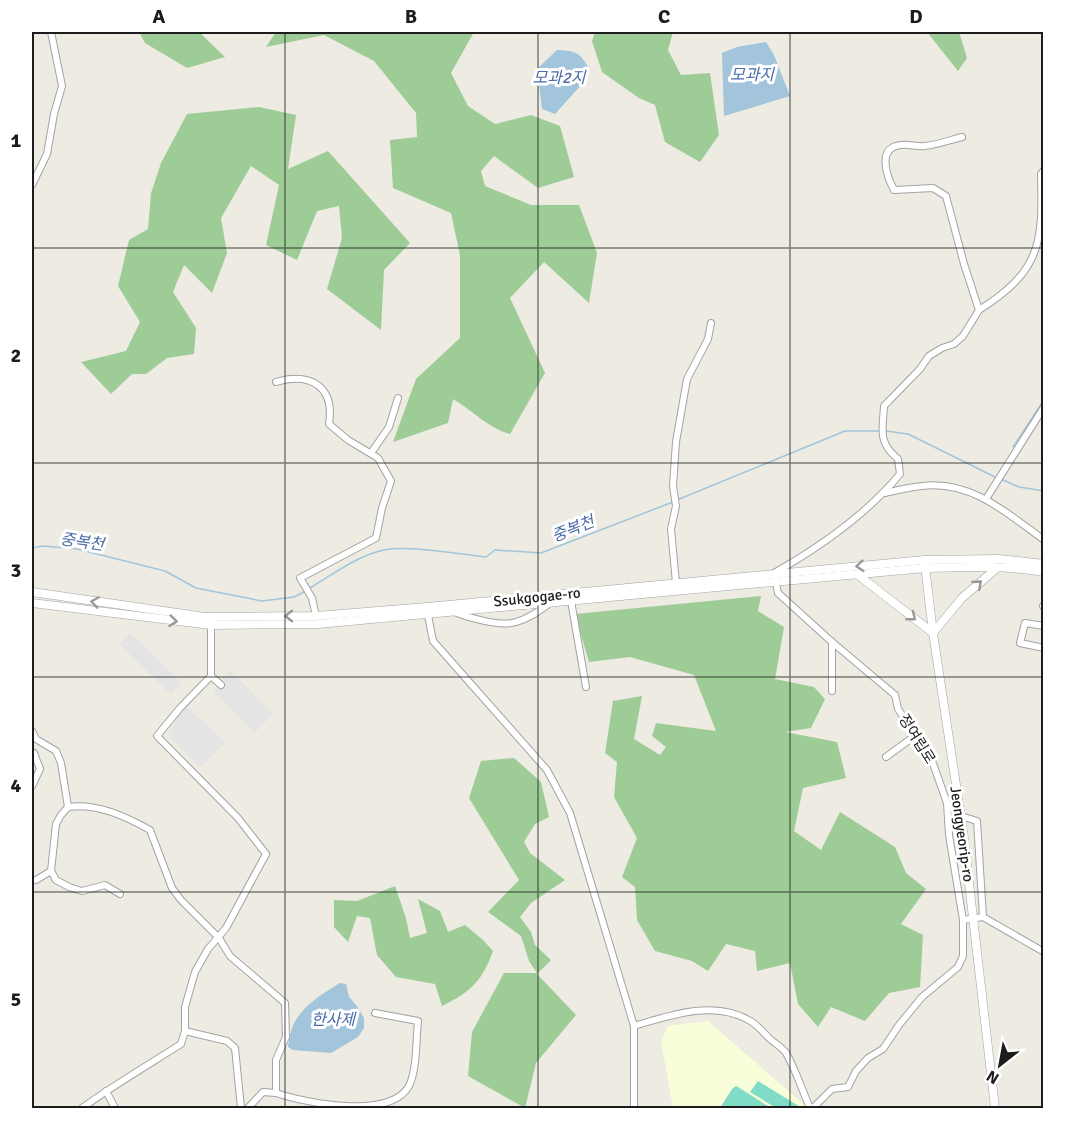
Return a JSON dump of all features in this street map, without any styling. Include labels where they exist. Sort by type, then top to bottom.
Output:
[{"type":"street","points":[[32,185],[47,154],[62,86],[51,32]]},
{"type":"street","points":[[962,137],[923,146],[899,145],[889,148],[886,162],[894,190],[933,188],[946,196],[964,264],[980,310]]},
{"type":"street","points":[[775,577],[816,549],[885,493],[900,474],[898,459],[889,452],[883,440],[884,406],[920,369],[929,356],[954,344],[963,336],[980,310],[1011,287],[1027,270],[1041,232],[1041,174],[1044,170]]},
{"type":"street","points":[[676,583],[670,529],[676,506],[674,491],[676,442],[687,380],[708,339],[711,323]]},
{"type":"street","points":[[276,382],[305,379],[317,385],[328,396],[331,410],[329,424],[348,440],[378,458],[391,481],[382,508],[376,538],[300,578],[312,598],[316,616]]},
{"type":"street","points":[[371,453],[389,427],[398,398]]},
{"type":"street","points":[[986,499],[1044,407]]},
{"type":"street","points":[[885,493],[924,486],[943,486],[965,491],[986,499],[1044,540]]},
{"type":"street","name":"Ssukgogae-ro","points":[[32,603],[211,621],[318,624],[676,583],[999,560],[1044,564]]},
{"type":"street","name":"Ssukgogae-ro","points":[[32,592],[211,621],[427,611],[454,612],[775,577],[858,575],[925,564],[1044,572]]},
{"type":"street","name":"Jeongyeorip-ro","points":[[925,564],[960,816],[995,1108]]},
{"type":"street","points":[[858,575],[933,633],[962,598],[997,568]]},
{"type":"street","name":"정여립로","points":[[775,577],[778,593],[895,695],[898,709],[930,755],[947,802],[949,835],[963,920],[963,956],[958,967],[922,997],[899,1025],[884,1049],[868,1058],[856,1071],[848,1087],[832,1089],[812,1108]]},
{"type":"street","points":[[570,601],[586,687]]},
{"type":"street","points":[[454,612],[494,622],[515,623],[550,603]]},
{"type":"street","points":[[427,611],[433,641],[547,770],[570,813],[634,1026],[634,1108]]},
{"type":"street","points":[[82,1108],[181,1044],[185,1031],[185,1007],[195,972],[208,948],[219,938],[266,854],[238,818],[157,736],[211,675],[211,621]]},
{"type":"street","points":[[1044,626],[1025,623],[1020,643],[1044,648]]},
{"type":"street","points":[[832,642],[832,691]]},
{"type":"street","points":[[211,675],[221,685]]},
{"type":"street","points":[[32,731],[36,740],[33,754],[40,769],[32,786]]},
{"type":"street","points":[[886,757],[916,735]]},
{"type":"street","points":[[36,740],[56,751],[61,763],[68,807]]},
{"type":"street","points":[[947,802],[960,816],[977,821],[983,917]]},
{"type":"street","points":[[120,894],[105,885],[82,891],[56,880],[51,871],[56,824],[68,807],[80,805],[102,808],[150,830],[172,888],[181,900],[219,938],[230,956],[285,1003],[286,1037],[276,1060],[276,1093]]},
{"type":"street","points":[[36,880],[51,871]]},
{"type":"street","points":[[963,920],[983,917],[1044,952]]},
{"type":"street","points":[[634,1026],[669,1016],[703,1010],[716,1010],[743,1017],[754,1023],[784,1050],[812,1108]]},
{"type":"street","points":[[248,1108],[263,1092],[332,1105],[386,1104],[407,1089],[412,1078],[418,1021],[375,1013]]},
{"type":"street","points":[[185,1031],[227,1041],[235,1048],[241,1108]]},
{"type":"street","points":[[106,1091],[115,1108]]},
{"type":"shaded area","points":[[130,633],[182,683],[171,694],[119,644]]},
{"type":"shaded area","points":[[231,671],[273,714],[254,733],[213,691]]},
{"type":"shaded area","points":[[186,706],[225,743],[201,767],[168,735]]},
{"type":"shaded area","points":[[708,1021],[808,1108],[673,1108],[661,1041],[668,1026]]},
{"type":"shaded area","points":[[758,1081],[802,1108],[776,1108],[750,1092]]},
{"type":"shaded area","points":[[736,1086],[771,1108],[720,1108]]},
{"type":"green space","points":[[139,32],[199,32],[225,57],[187,68],[145,43]]},
{"type":"green space","points":[[276,32],[474,32],[451,73],[468,106],[495,124],[531,115],[560,126],[574,177],[538,188],[494,156],[481,171],[485,186],[531,205],[579,205],[597,253],[589,303],[544,262],[510,298],[545,373],[510,434],[487,423],[453,399],[448,423],[393,442],[416,379],[460,338],[460,255],[451,213],[393,188],[390,140],[417,137],[416,113],[374,61],[324,35],[266,47]]},
{"type":"green space","points":[[595,32],[673,32],[668,50],[681,75],[710,73],[719,135],[700,162],[665,142],[655,105],[639,98],[602,72],[592,41]]},
{"type":"green space","points":[[927,32],[959,32],[967,58],[958,71]]},
{"type":"green space","points":[[259,107],[296,115],[288,169],[328,151],[410,243],[384,270],[381,330],[327,289],[342,238],[339,206],[317,211],[297,260],[266,245],[279,185],[251,166],[221,218],[227,253],[212,293],[184,265],[173,292],[196,328],[194,354],[167,358],[146,374],[132,374],[111,394],[81,362],[126,351],[140,322],[118,286],[129,240],[148,229],[151,193],[161,163],[187,114]]},
{"type":"green space","points":[[761,596],[758,611],[784,627],[775,679],[814,687],[825,699],[811,728],[785,732],[837,742],[846,778],[803,788],[794,831],[821,850],[840,812],[895,847],[906,873],[926,889],[901,924],[923,935],[920,987],[889,993],[865,1021],[831,1007],[818,1027],[798,1004],[790,963],[757,971],[755,951],[726,944],[708,971],[692,961],[655,951],[637,920],[635,887],[622,877],[637,838],[614,797],[617,762],[605,753],[613,701],[642,696],[634,739],[660,755],[666,747],[652,736],[656,723],[716,731],[694,675],[630,657],[589,662],[575,614]]},
{"type":"green space","points":[[514,758],[541,782],[549,817],[535,824],[524,842],[530,853],[565,880],[531,903],[520,917],[531,932],[535,945],[551,960],[537,974],[576,1015],[536,1063],[525,1108],[468,1076],[472,1032],[504,973],[537,973],[529,961],[521,936],[488,912],[519,880],[469,798],[481,761]]},
{"type":"green space","points":[[395,886],[410,938],[427,933],[418,899],[440,911],[448,932],[465,925],[493,951],[480,978],[461,996],[442,1006],[435,984],[396,977],[377,955],[370,918],[357,916],[348,942],[334,927],[334,900],[357,901]]},
{"type":"water","name":"모과지","points":[[766,42],[774,55],[790,96],[724,116],[722,53],[737,47]]},
{"type":"water","name":"모과2지","points":[[557,50],[577,54],[590,70],[582,84],[555,114],[542,109],[537,69]]},
{"type":"water","name":"한사제","points":[[340,983],[346,984],[349,997],[364,1018],[364,1028],[358,1037],[331,1053],[293,1050],[288,1047],[292,1028],[300,1014],[312,1002]]},
{"type":"waterway","points":[[1013,447],[1044,400]]},
{"type":"waterway","name":"중복천","points":[[677,500],[845,431],[881,431]]},
{"type":"waterway","name":"중복천","points":[[886,431],[908,434],[997,478]]},
{"type":"waterway","name":"중복천","points":[[1001,479],[1019,487],[1044,491]]},
{"type":"waterway","name":"중복천","points":[[310,588],[355,561],[384,550],[421,549],[486,557],[495,550],[541,553],[673,502]]},
{"type":"waterway","name":"중복천","points":[[32,548],[43,546],[77,549],[165,571],[196,588],[262,601],[294,597],[306,591]]}]
